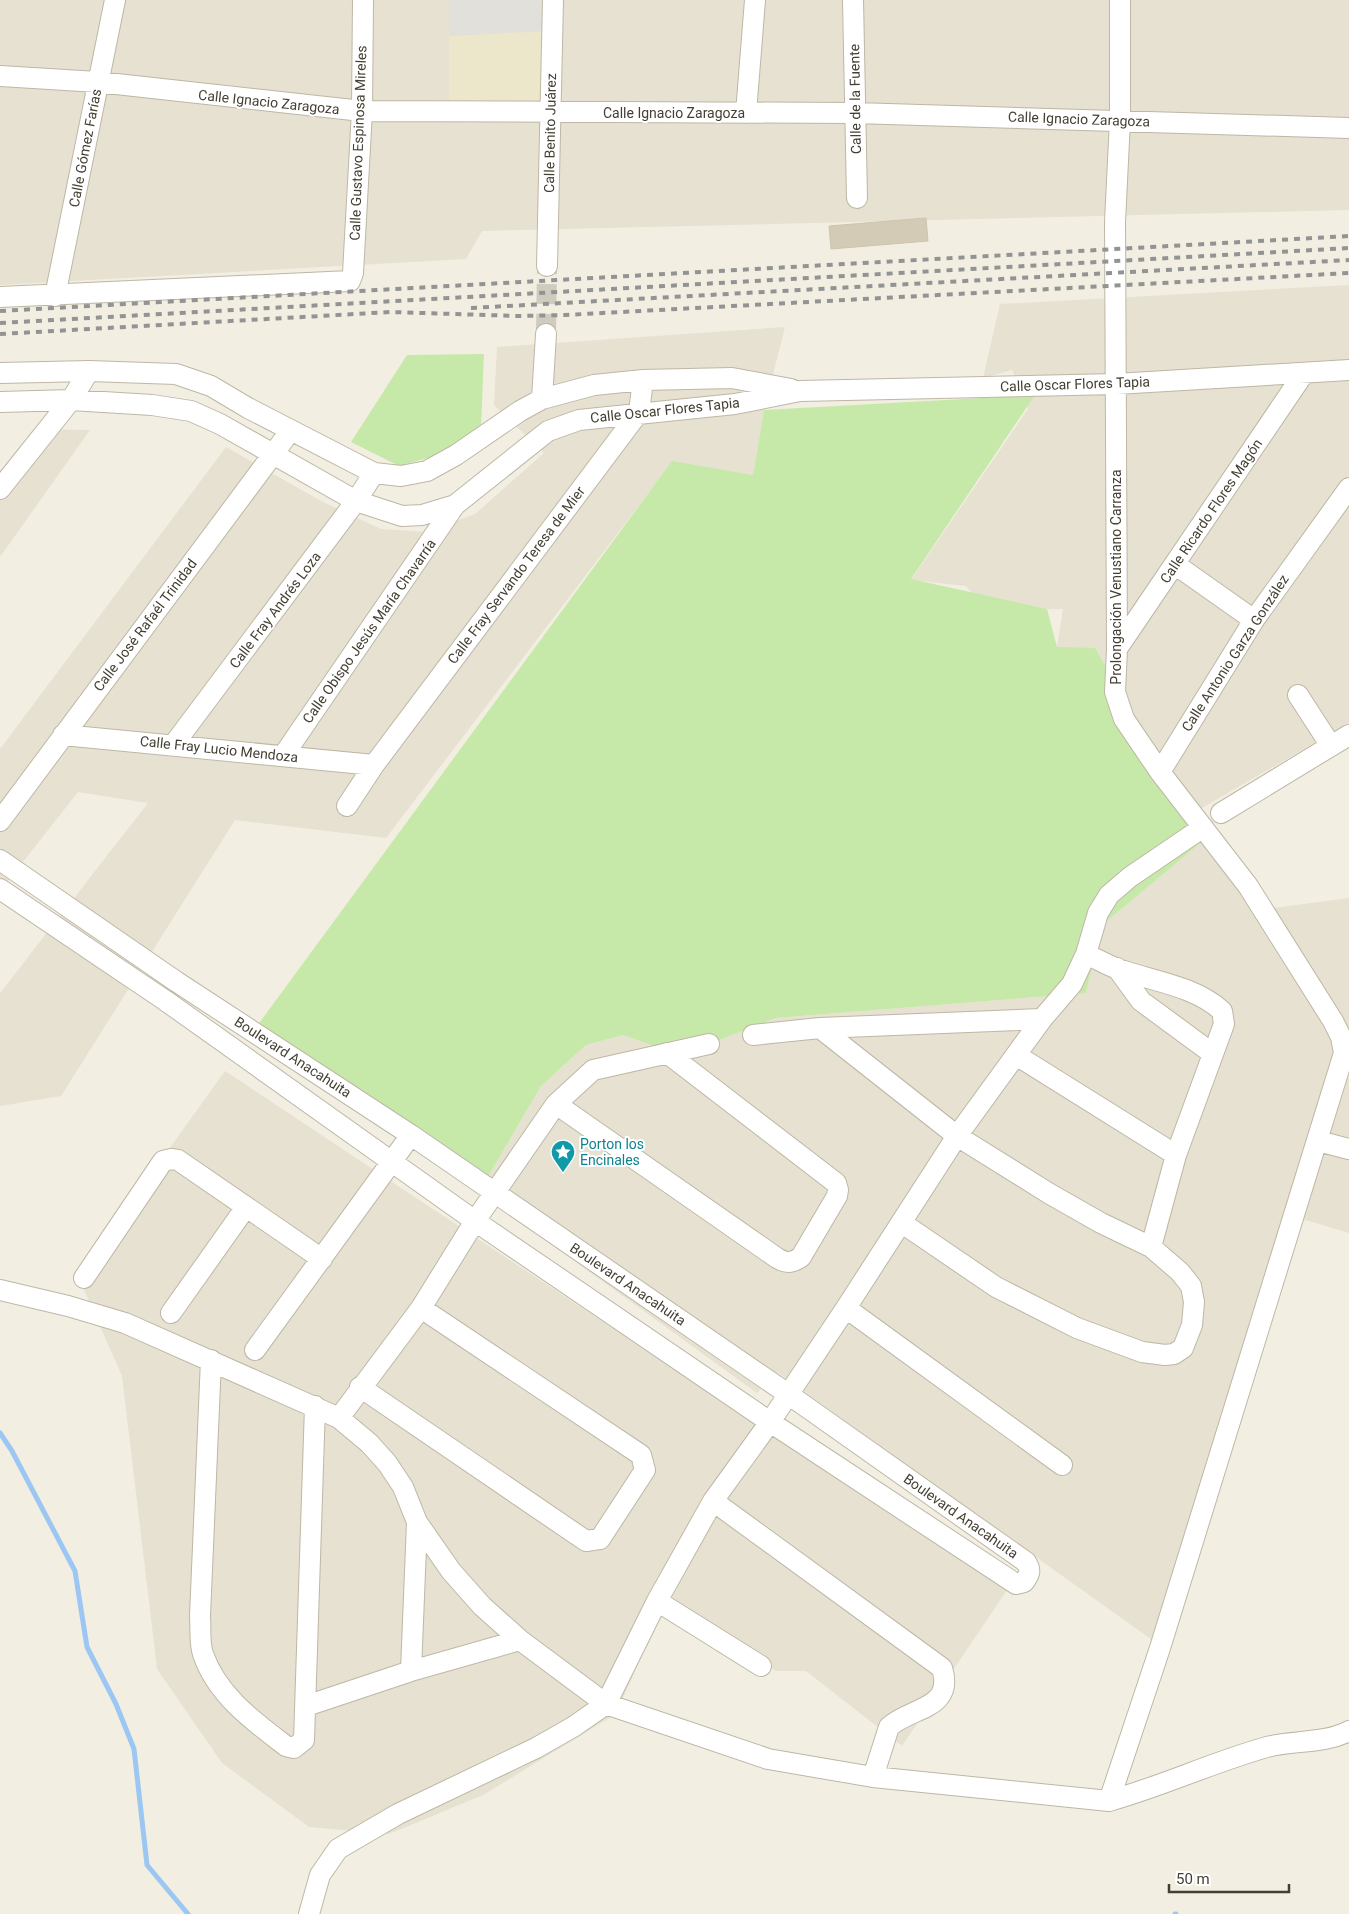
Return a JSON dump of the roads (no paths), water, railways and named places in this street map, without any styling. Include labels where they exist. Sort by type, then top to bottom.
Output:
[{"type":"street","name":"Calle Gómez Farías","points":[[55,296],[115,0]]},
{"type":"street","name":"Calle Gustavo Espinosa Mireles","points":[[55,296],[346,282],[352,279],[362,111],[363,0]]},
{"type":"street","name":"Calle Benito Juárez","points":[[547,266],[553,0]]},
{"type":"street","points":[[746,113],[755,0]]},
{"type":"street","name":"Calle de la Fuente","points":[[854,0],[857,198]]},
{"type":"street","name":"Prolongación Venustiano Carranza","points":[[1109,1801],[1163,1638],[1344,1053],[1341,1037],[1314,989],[1248,886],[1160,772],[1124,719],[1115,692],[1117,649],[1115,222],[1120,120],[1120,0]]},
{"type":"street","name":"Calle Ignacio Zaragoza","points":[[0,76],[98,82],[362,111],[855,113],[1349,128]]},
{"type":"street","points":[[0,297],[55,296]]},
{"type":"street","points":[[542,399],[546,334]]},
{"type":"street","name":"Calle Oscar Flores Tapia","points":[[0,402],[71,400],[152,405],[191,411],[274,454],[356,501],[402,516],[422,515],[455,506],[548,431],[579,420],[639,412],[735,404],[800,391],[1116,384],[1349,370]]},
{"type":"street","points":[[0,489],[71,400],[89,371]]},
{"type":"street","name":"Calle Oscar Flores Tapia","points":[[0,373],[89,371],[176,374],[211,386],[374,473],[401,476],[427,471],[456,455],[520,410],[542,399],[594,385],[643,380],[732,378],[800,391]]},
{"type":"street","name":"Calle Ricardo Flores Magón","points":[[1117,649],[1176,565],[1304,373]]},
{"type":"street","name":"Calle Fray Servando Teresa de Mier","points":[[348,806],[374,765],[639,412],[643,380]]},
{"type":"street","name":"Calle José Rafaél Trinidad","points":[[0,821],[291,430]]},
{"type":"street","name":"Calle Fray Andrés Loza","points":[[174,744],[356,501],[374,473]]},
{"type":"street","name":"Calle Antonio Garza González","points":[[1160,772],[1254,620],[1341,505],[1349,488]]},
{"type":"street","name":"Calle Obispo Jesús María Chavarría","points":[[283,756],[455,506]]},
{"type":"street","points":[[1176,565],[1254,620]]},
{"type":"street","points":[[1298,695],[1331,746]]},
{"type":"street","name":"Calle Fray Lucio Mendoza","points":[[64,735],[174,744],[374,765]]},
{"type":"street","points":[[1221,813],[1349,736]]},
{"type":"street","points":[[309,1914],[320,1875],[338,1849],[398,1814],[536,1748],[573,1727],[606,1704],[657,1601],[713,1501],[770,1422],[958,1136],[1042,1019],[1072,984],[1086,954],[1098,913],[1108,895],[1130,877],[1202,828]]},
{"type":"street","name":"Boulevard Anacahuita","points":[[0,860],[177,982],[412,1136],[788,1394],[1026,1562],[1030,1568],[1030,1574],[1024,1582],[1016,1584],[770,1422],[475,1221],[166,1001],[0,889]]},
{"type":"street","points":[[1086,954],[1117,968],[1200,996],[1213,1002],[1222,1011],[1224,1024],[1176,1155],[1152,1247]]},
{"type":"street","points":[[1117,968],[1142,1001],[1213,1054]]},
{"type":"street","points":[[166,1001],[177,982]]},
{"type":"street","points":[[753,1035],[820,1028],[1042,1019]]},
{"type":"street","points":[[820,1028],[958,1136],[1050,1194],[1101,1223],[1152,1247],[1180,1272],[1191,1286],[1194,1302],[1192,1325],[1183,1348],[1174,1354],[1164,1356],[1142,1352],[1077,1328],[996,1287],[902,1223]]},
{"type":"street","points":[[339,1418],[360,1387],[421,1308],[475,1221],[556,1104],[593,1070],[709,1044]]},
{"type":"street","points":[[556,1104],[777,1258],[786,1263],[794,1262],[801,1257],[837,1196],[836,1183],[667,1053]]},
{"type":"street","points":[[1016,1055],[1176,1155]]},
{"type":"street","points":[[255,1350],[412,1136]]},
{"type":"street","points":[[1318,1140],[1349,1149]]},
{"type":"street","points":[[84,1278],[163,1161],[167,1159],[178,1160],[322,1259]]},
{"type":"street","points":[[170,1313],[246,1207]]},
{"type":"street","points":[[0,1290],[68,1306],[125,1323],[339,1418],[369,1443],[387,1463],[403,1487],[417,1522],[451,1571],[482,1606],[520,1640],[606,1704],[768,1759],[873,1777],[1109,1801],[1145,1791],[1198,1768],[1269,1746],[1343,1734]]},
{"type":"street","points":[[360,1387],[586,1542],[600,1539],[645,1470],[641,1455],[421,1308]]},
{"type":"street","points":[[846,1308],[1062,1465]]},
{"type":"street","points":[[212,1360],[200,1616],[202,1652],[213,1676],[242,1712],[286,1746],[294,1748],[304,1740],[315,1406]]},
{"type":"street","points":[[713,1501],[942,1668],[944,1685],[936,1701],[895,1721],[889,1727],[873,1777]]},
{"type":"street","points":[[410,1671],[417,1522]]},
{"type":"street","points":[[657,1601],[761,1666]]},
{"type":"street","points":[[306,1706],[410,1671],[520,1640]]},
{"type":"waterway","points":[[0,1433],[12,1451],[75,1571],[87,1647],[116,1704],[134,1749],[147,1865],[188,1914]]},
{"type":"tunnel","points":[[546,334],[547,266]]},
{"type":"railway","points":[[0,311],[1349,236]]},
{"type":"railway","points":[[0,323],[1349,248]]},
{"type":"railway","points":[[471,308],[1349,260]]},
{"type":"railway","points":[[0,334],[391,312],[519,316],[565,315],[1349,273]]},
{"type":"place","name":"Porton los Encinales","points":[[563,1173]]}]
